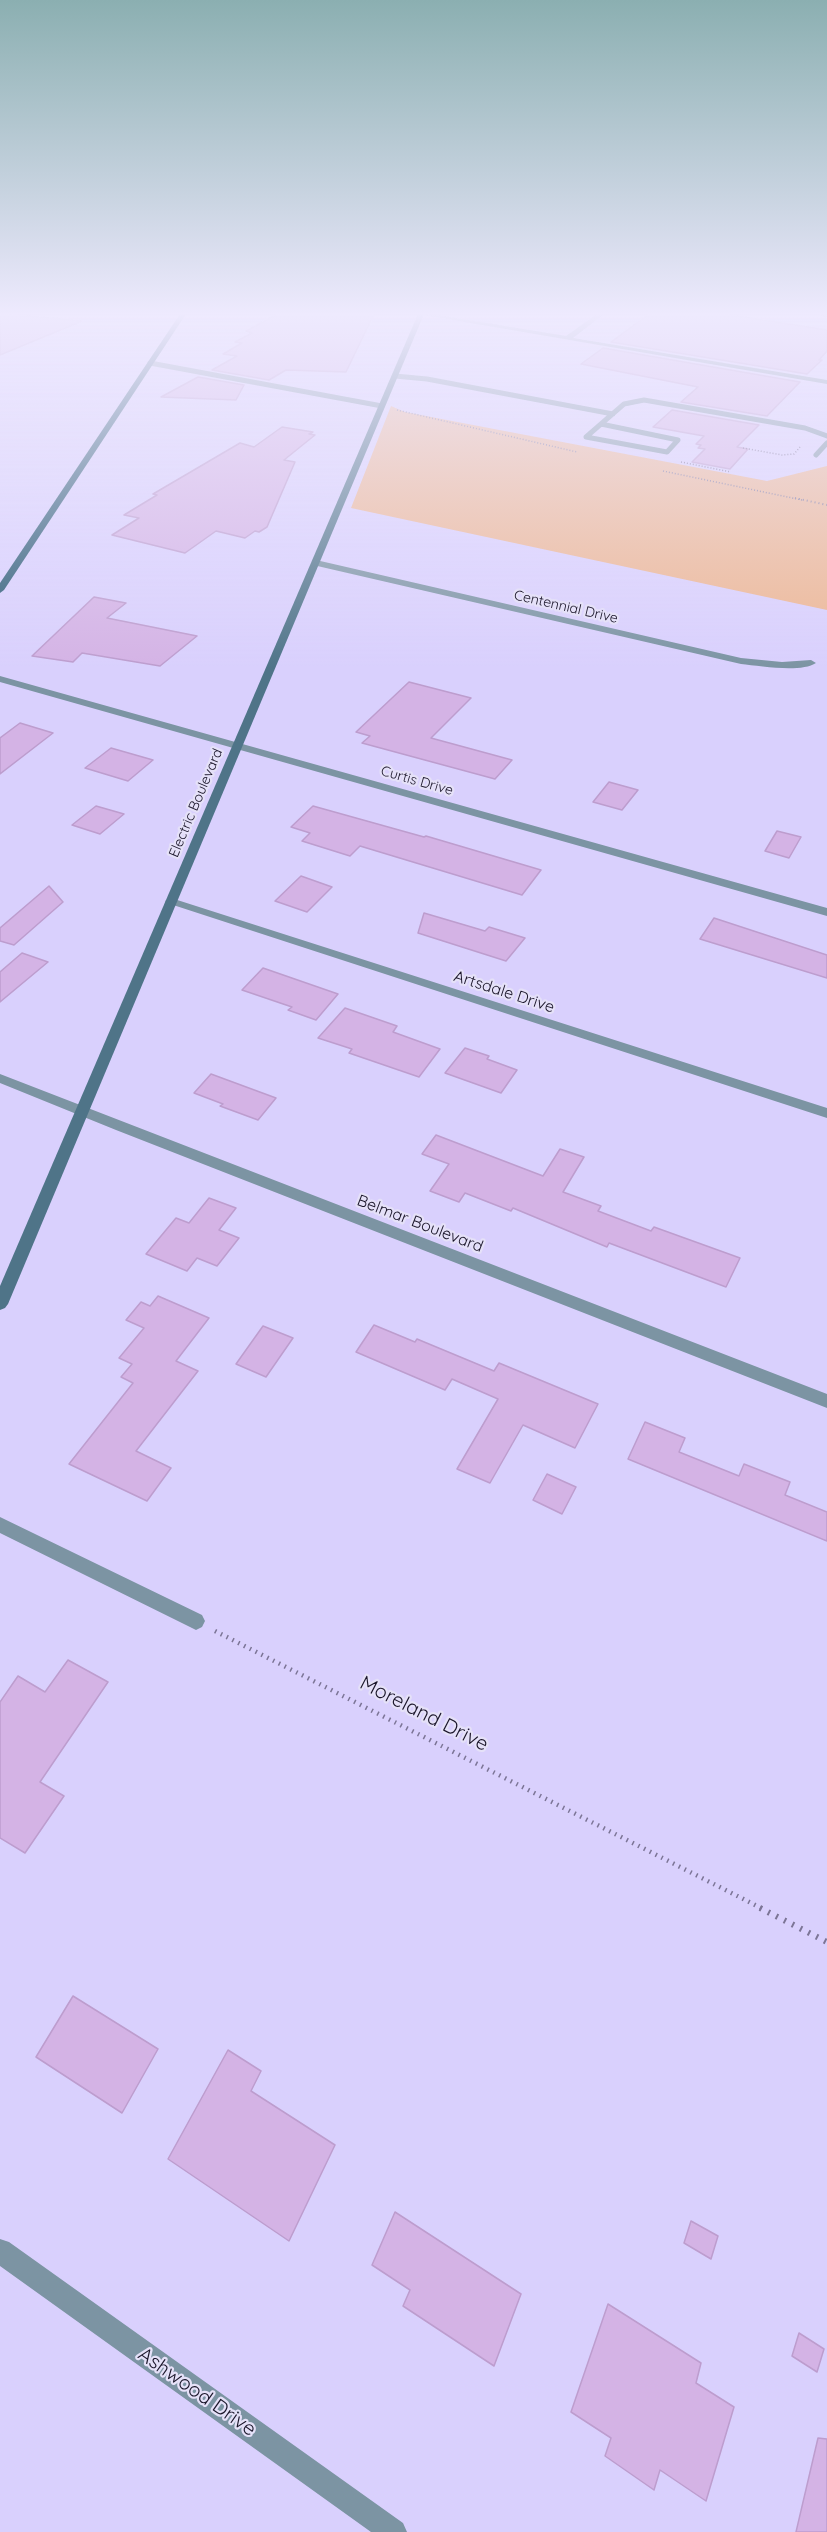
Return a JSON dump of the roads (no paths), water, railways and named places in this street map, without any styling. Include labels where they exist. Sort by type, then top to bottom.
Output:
[{"type":"main road","points":[[0,590],[104,432]]},
{"type":"street","name":"Electric Boulevard","points":[[0,1304],[371,432]]},
{"type":"street","name":"Centennial Drive","points":[[316,563],[741,661],[782,665],[812,663]]},
{"type":"street","name":"Curtis Drive","points":[[0,679],[827,912]]},
{"type":"street","name":"Artsdale Drive","points":[[171,901],[827,1113]]},
{"type":"street","name":"Belmar Boulevard","points":[[0,1078],[827,1401]]},
{"type":"street","points":[[0,1526],[196,1621]]},
{"type":"street","name":"Ashwood Drive","points":[[0,2251],[394,2532]]},
{"type":"lane","points":[[592,432],[586,437],[667,453],[679,442],[673,438],[643,432]]},
{"type":"lane","points":[[816,455],[827,443]]}]
